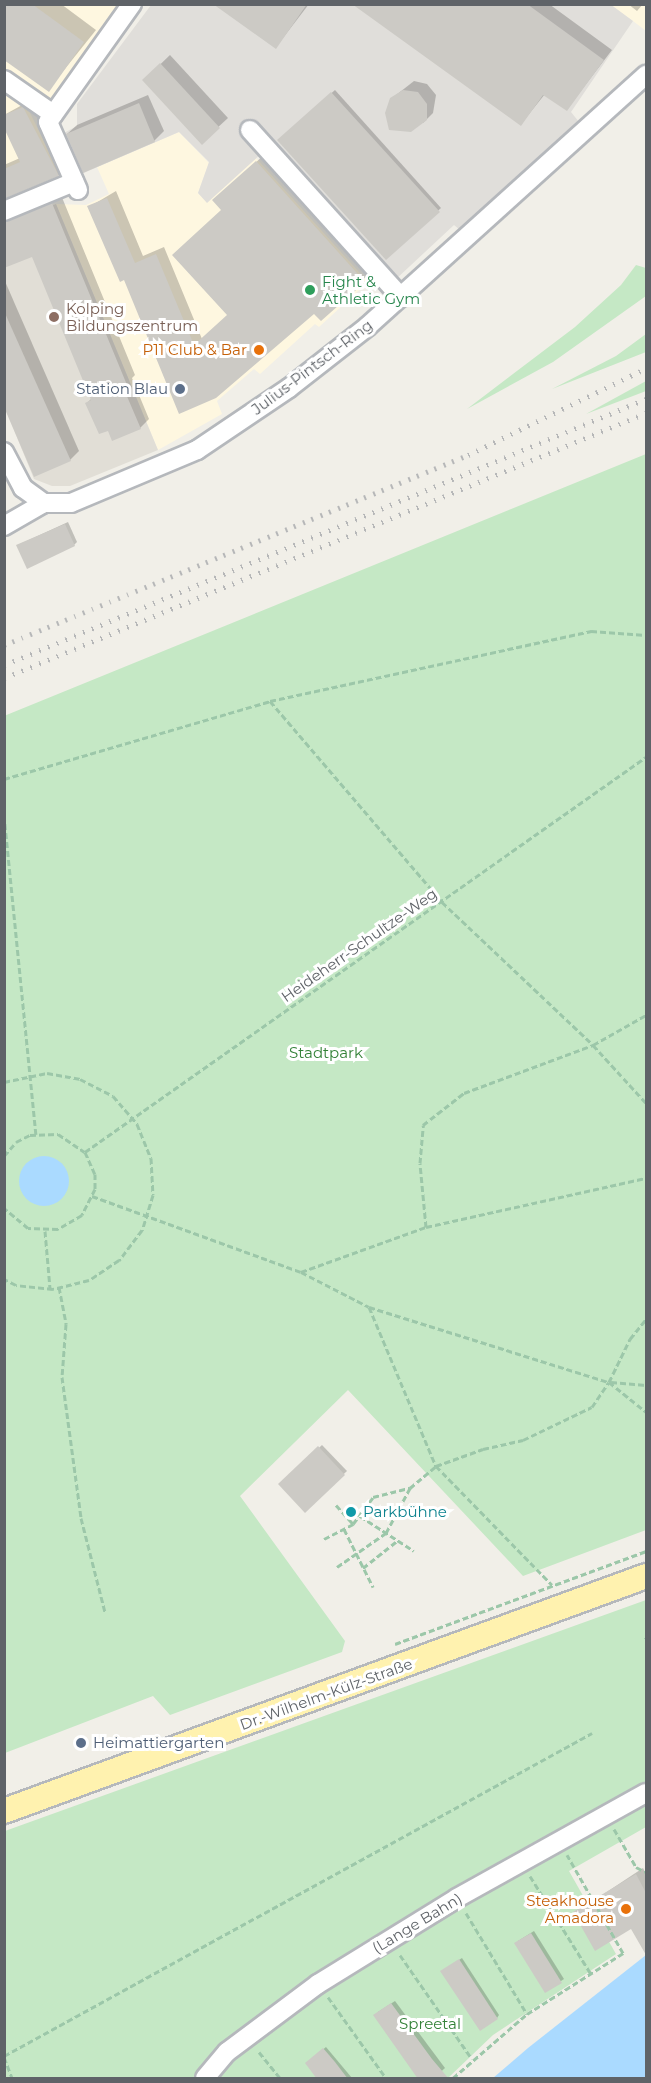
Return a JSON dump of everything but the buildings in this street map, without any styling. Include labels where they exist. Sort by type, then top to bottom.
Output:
[{"type":"main road","name":"Dr.-Wilhelm-Külz-Straße","points":[[4,1811],[646,1575]]},
{"type":"street","points":[[4,211],[76,186],[48,122],[132,4]]},
{"type":"street","name":"Julius-Pintsch-Ring","points":[[44,503],[71,503],[197,450],[289,387],[401,297],[646,75]]},
{"type":"street","points":[[4,80],[53,114]]},
{"type":"street","points":[[250,130],[401,297]]},
{"type":"street","points":[[4,452],[16,480],[44,503],[4,526]]},
{"type":"street","name":"(Lange Bahn)","points":[[205,2079],[227,2052],[318,1984],[457,1898],[522,1864],[646,1793]]},
{"type":"path","points":[[4,779],[270,701],[591,631],[646,635]]},
{"type":"path","points":[[270,701],[442,902],[593,1045],[646,1103]]},
{"type":"path","name":"Heideherr-Schultze-Weg","points":[[85,1152],[646,757]]},
{"type":"path","points":[[4,815],[36,1134]]},
{"type":"path","points":[[426,1227],[420,1163],[423,1125],[464,1094],[593,1045],[646,1015]]},
{"type":"path","points":[[4,1082],[47,1073],[80,1079],[113,1096],[133,1119],[151,1158],[153,1195],[142,1230],[119,1260],[89,1280],[50,1288],[16,1285],[4,1279]]},
{"type":"path","points":[[4,1156],[16,1142],[36,1134],[58,1134],[85,1152],[95,1174],[92,1196],[82,1215],[71,1224],[45,1231],[28,1228],[5,1209]]},
{"type":"path","points":[[301,1272],[426,1227],[646,1178]]},
{"type":"path","points":[[92,1196],[301,1272],[369,1307],[609,1382],[646,1384]]},
{"type":"path","points":[[45,1231],[50,1288]]},
{"type":"path","points":[[59,1287],[66,1324],[62,1377],[77,1495],[105,1612]]},
{"type":"path","points":[[369,1307],[436,1466],[552,1585]]},
{"type":"path","points":[[337,1567],[358,1556],[386,1533],[410,1488],[436,1466],[543,1431],[592,1407],[609,1382],[630,1339],[646,1319]]},
{"type":"path","points":[[609,1382],[646,1412]]},
{"type":"path","points":[[324,1539],[353,1524],[373,1497],[410,1488]]},
{"type":"path","points":[[336,1505],[353,1524]]},
{"type":"path","points":[[360,1516],[414,1551]]},
{"type":"path","points":[[344,1529],[372,1587]]},
{"type":"path","points":[[363,1568],[398,1540]]},
{"type":"path","points":[[386,1647],[646,1551]]},
{"type":"path","points":[[12,2079],[4,2056],[592,1733]]},
{"type":"path","points":[[453,2079],[527,2014],[623,1953],[559,1842]]},
{"type":"path","points":[[622,1842],[636,1867],[646,1872]]},
{"type":"path","points":[[522,1864],[591,1974]]},
{"type":"path","points":[[457,1898],[527,2014]]},
{"type":"path","points":[[389,1939],[472,2060]]},
{"type":"path","points":[[318,1984],[386,2079]]},
{"type":"path","points":[[248,2038],[280,2079]]},
{"type":"shaded area","points":[[610,4],[633,21],[571,112],[579,122],[460,230],[454,225],[395,280],[272,144],[207,203],[198,193],[209,162],[179,132],[79,175],[62,134],[77,126],[77,104],[151,5]]},
{"type":"shaded area","points":[[5,5],[125,5],[54,103],[5,68]]},
{"type":"shaded area","points":[[610,5],[646,5],[646,31],[633,21]]},
{"type":"shaded area","points":[[4,91],[27,107],[62,177],[5,202]]},
{"type":"shaded area","points":[[179,132],[209,163],[198,193],[207,202],[256,158],[368,282],[319,327],[315,324],[260,374],[254,369],[217,401],[222,414],[158,450],[56,204],[86,205],[109,194],[97,167]]},
{"type":"shaded area","name":"Kolping Bildungszentrum","points":[[56,204],[158,450],[70,486],[52,486],[34,479],[5,408],[4,226]]},
{"type":"green space","points":[[636,265],[646,268],[646,296],[553,362],[467,409],[575,327],[621,285]]},
{"type":"green space","points":[[646,334],[646,352],[552,389],[616,356]]},
{"type":"green space","points":[[646,381],[646,391],[586,414]]},
{"type":"green space","name":"Stadtpark","points":[[646,454],[646,1530],[523,1576],[348,1390],[240,1496],[345,1641],[342,1652],[170,1715],[153,1696],[5,1753],[4,716]]},
{"type":"green space","name":"Spreetal","points":[[646,1600],[646,1827],[569,1871],[616,1954],[493,2035],[448,2078],[5,2078],[5,1831]]},
{"type":"water","points":[[44,1156],[58,1160],[65,1167],[69,1181],[65,1195],[58,1202],[44,1206],[30,1202],[23,1195],[19,1181],[23,1167],[30,1160]]},
{"type":"water","points":[[646,1955],[646,2078],[493,2078],[528,2048]]},
{"type":"railway","points":[[4,645],[468,455],[646,368]]},
{"type":"railway","points":[[4,665],[646,399]]},
{"type":"railway","points":[[4,678],[646,413]]},
{"type":"place","name":"Fight & Athletic Gym","points":[[310,290]]},
{"type":"place","name":"Kolping Bildungszentrum","points":[[54,317]]},
{"type":"place","name":"P11 Club & Bar","points":[[259,350]]},
{"type":"place","name":"Station Blau","points":[[180,389]]},
{"type":"place","name":"Parkbühne","points":[[351,1512]]},
{"type":"place","name":"Heimattiergarten","points":[[81,1743]]},
{"type":"place","name":"Steakhouse Amadora","points":[[626,1909]]}]
